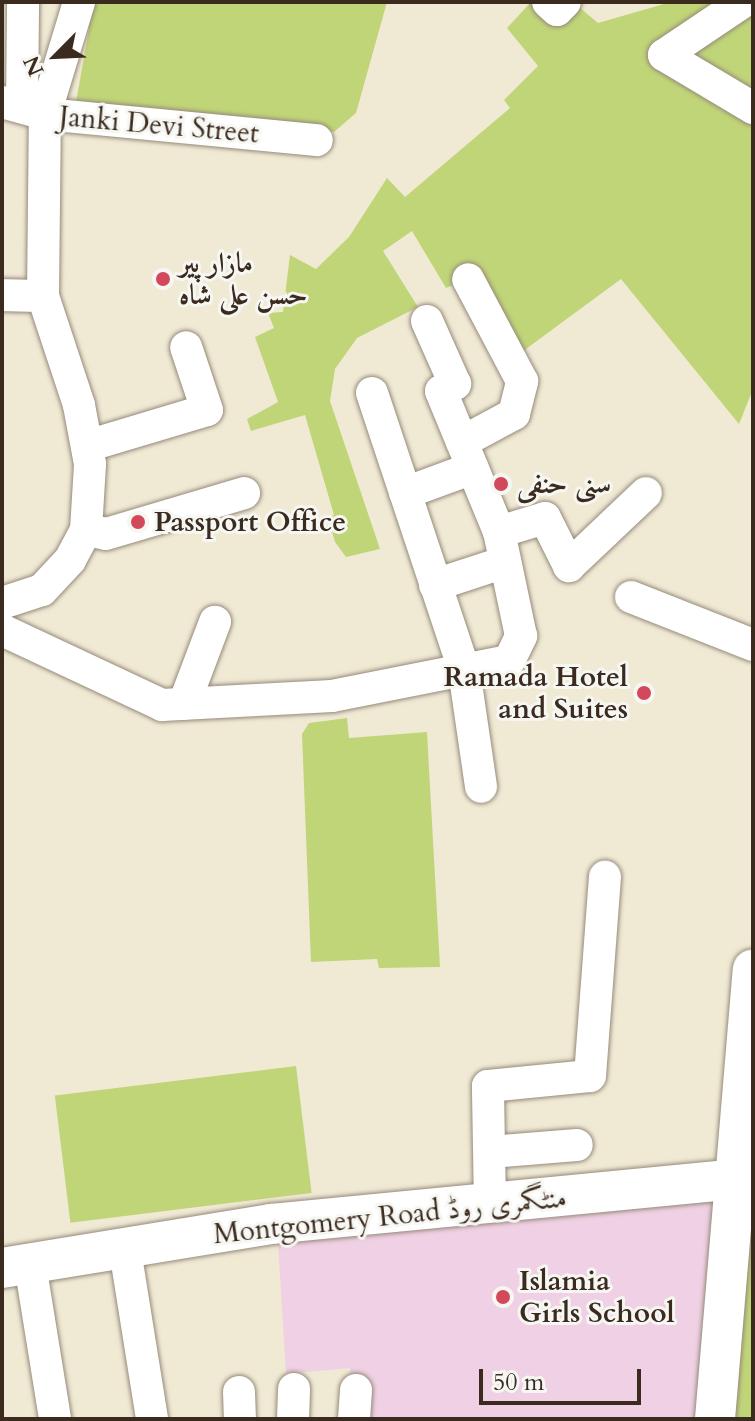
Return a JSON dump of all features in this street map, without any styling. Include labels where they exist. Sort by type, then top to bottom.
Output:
[{"type":"main road","points":[[722,1416],[732,1180],[753,970]]},
{"type":"main road","name":"Montgomery Road منٹگمری روڈ","points":[[16,1266],[271,1224],[490,1206],[732,1180]]},
{"type":"street","points":[[2,603],[42,590],[70,560],[86,530],[87,446],[79,405],[43,296],[23,107],[23,2]]},
{"type":"street","points":[[23,107],[79,2]]},
{"type":"street","points":[[548,2],[557,10],[565,2]]},
{"type":"street","points":[[743,2],[664,55],[753,108]]},
{"type":"street","name":"Janki Devi Street","points":[[23,107],[317,140]]},
{"type":"street","points":[[405,493],[468,455],[514,414],[522,381],[468,279]]},
{"type":"street","points":[[2,295],[43,296]]},
{"type":"street","points":[[2,630],[162,705],[332,696],[509,661],[521,636],[502,547],[441,391],[455,384],[427,321]]},
{"type":"street","points":[[87,446],[207,410],[186,347]]},
{"type":"street","points":[[372,393],[464,670],[481,787]]},
{"type":"street","points":[[86,530],[106,534],[244,493]]},
{"type":"street","points":[[435,585],[545,518],[569,566],[646,493]]},
{"type":"street","points":[[631,597],[753,645]]},
{"type":"street","points":[[184,704],[215,622]]},
{"type":"street","points":[[490,1206],[488,1086],[590,1076],[605,877]]},
{"type":"street","points":[[490,1152],[577,1145]]},
{"type":"street","points":[[125,1250],[152,1419]]},
{"type":"street","points":[[16,1266],[55,1419]]},
{"type":"shaded area","name":"Islamia Girls School","points":[[727,1199],[721,1419],[349,1419],[350,1368],[286,1374],[277,1227]]},
{"type":"green space","points":[[84,2],[387,2],[356,113],[334,132],[76,102],[89,29]]},
{"type":"green space","points":[[531,2],[573,2],[598,23],[671,2],[753,2],[753,389],[739,424],[621,279],[511,360],[467,279],[446,288],[412,231],[383,251],[418,307],[357,338],[335,369],[330,401],[380,549],[346,557],[335,542],[328,517],[334,515],[305,415],[251,431],[247,419],[278,402],[255,337],[274,328],[268,313],[283,312],[290,255],[316,269],[349,237],[387,178],[405,197],[510,108],[504,100],[538,66],[507,28]]},
{"type":"green space","points":[[347,718],[349,738],[427,732],[440,967],[379,968],[377,959],[311,962],[302,734],[309,723]]},
{"type":"green space","points":[[296,1066],[312,1193],[70,1223],[55,1096]]},
{"type":"green space","points":[[753,1105],[753,1419],[723,1419]]},
{"type":"place","name":"مازار پیر حسن علی شاہ","points":[[163,279]]},
{"type":"place","name":"سنی حنفی","points":[[501,484]]},
{"type":"place","name":"Passport Office","points":[[138,522]]},
{"type":"place","name":"Ramada Hotel and Suites","points":[[644,693]]},
{"type":"place","name":"Islamia Girls School","points":[[503,1297]]}]
